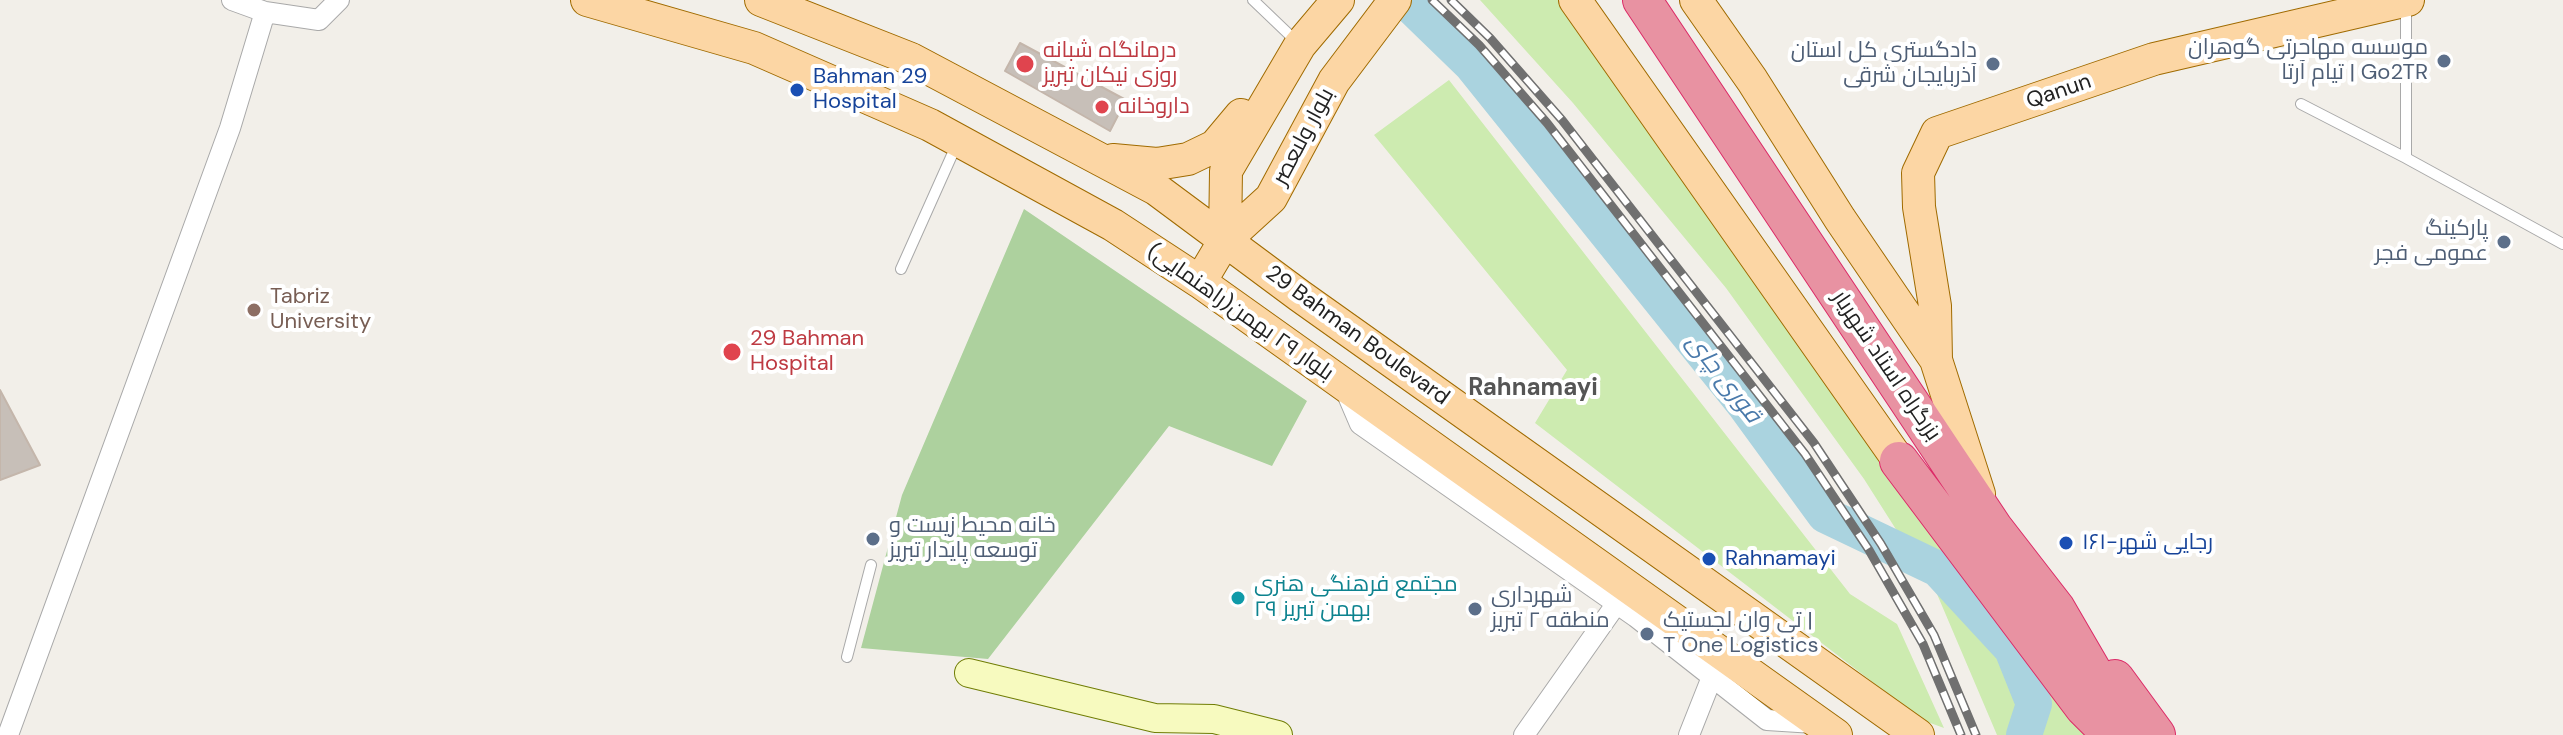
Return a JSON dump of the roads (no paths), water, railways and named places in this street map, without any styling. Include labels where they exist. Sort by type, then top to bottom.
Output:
[{"type":"highway","name":"بزرگراه استاد شهریار","points":[[1642,0],[1988,520],[2056,609],[2106,695],[2123,735]]},
{"type":"highway","name":"بزرگراه استاد شهریار","points":[[1899,461],[2084,707],[2112,735]]},
{"type":"highway","points":[[2056,609],[2091,647],[2156,735]]},
{"type":"main road","name":"بلوار ٢٩ بهمن(راهنمایی)","points":[[587,0],[754,48],[930,125],[1113,225],[1200,282],[1827,731]]},
{"type":"main road","name":"29 Bahman Boulevard","points":[[761,0],[911,59],[1156,189],[1300,296],[1918,735]]},
{"type":"main road","name":"بلوار ولىعصر","points":[[1225,240],[1271,198],[1334,81],[1395,0]]},
{"type":"main road","points":[[1575,0],[1899,461]]},
{"type":"main road","points":[[1696,0],[1936,360],[1988,520]]},
{"type":"main road","name":"Qanun","points":[[1936,360],[1935,306],[1919,207],[1918,173],[1937,133],[2154,59],[2407,0]]},
{"type":"main road","points":[[1102,160],[1172,162],[1188,159],[1215,146],[1319,22]]},
{"type":"main road","points":[[1200,282],[1225,240],[1226,171],[1319,22]]},
{"type":"street","points":[[232,0],[265,12],[319,20],[339,0]]},
{"type":"street","points":[[8,735],[230,128],[265,12]]},
{"type":"street","points":[[1344,385],[1360,424],[1617,603],[1767,720],[1827,731]]},
{"type":"street","points":[[1524,735],[1617,603]]},
{"type":"street","points":[[969,673],[1154,722],[1214,719],[1278,735]]},
{"type":"street","points":[[1689,735],[1712,677]]},
{"type":"lane","points":[[1253,0],[1319,22]]},
{"type":"lane","points":[[2406,158],[2407,0]]},
{"type":"lane","points":[[2301,104],[2563,244]]},
{"type":"lane","points":[[901,269],[959,140]]},
{"type":"lane","points":[[847,657],[871,565]]},
{"type":"waterway","name":"قوری چای","points":[[1405,0],[1471,64],[1744,404],[1825,515],[1938,569],[2012,649],[2034,704],[2024,735]]},
{"type":"railway","points":[[1432,0],[1479,45],[1547,123],[1805,454],[1869,550],[1923,644],[1961,735]]},
{"type":"railway","points":[[1451,0],[1490,38],[1562,120],[1814,443],[1881,544],[1934,635],[1976,735]]},
{"type":"place","name":"موسسه مهاجرتی گوهران تیام آرتا | Go2TR","points":[[2444,61]]},
{"type":"place","name":"درمانگاه شبانه روزی نیکان تبریز","points":[[1025,64]]},
{"type":"place","name":"دادگستری کل استان آذربایجان شرقی","points":[[1993,64]]},
{"type":"place","name":"Bahman 29 Hospital","points":[[797,90]]},
{"type":"place","name":"داروخانه","points":[[1102,107]]},
{"type":"place","name":"پارکینگ عمومی فجر","points":[[2504,242]]},
{"type":"place","name":"Tabriz University","points":[[254,310]]},
{"type":"place","name":"29 Bahman Hospital","points":[[732,352]]},
{"type":"place","name":"خانه محیط زیست و توسعه پایدار تبریز","points":[[873,539]]},
{"type":"place","name":"۱۶۱-رجایی شهر","points":[[2066,543]]},
{"type":"place","name":"Rahnamayi","points":[[1709,559]]},
{"type":"place","name":"مجتمع فرهنگی هنری ۲۹ بهمن تبریز","points":[[1238,598]]},
{"type":"place","name":"شهرداری منطقه ۲ تبریز","points":[[1475,609]]},
{"type":"place","name":"تی وان لجستیک | T One Logistics","points":[[1647,634]]},
{"type":"district","name":"Rahnamayi","points":[[1533,389]]}]
